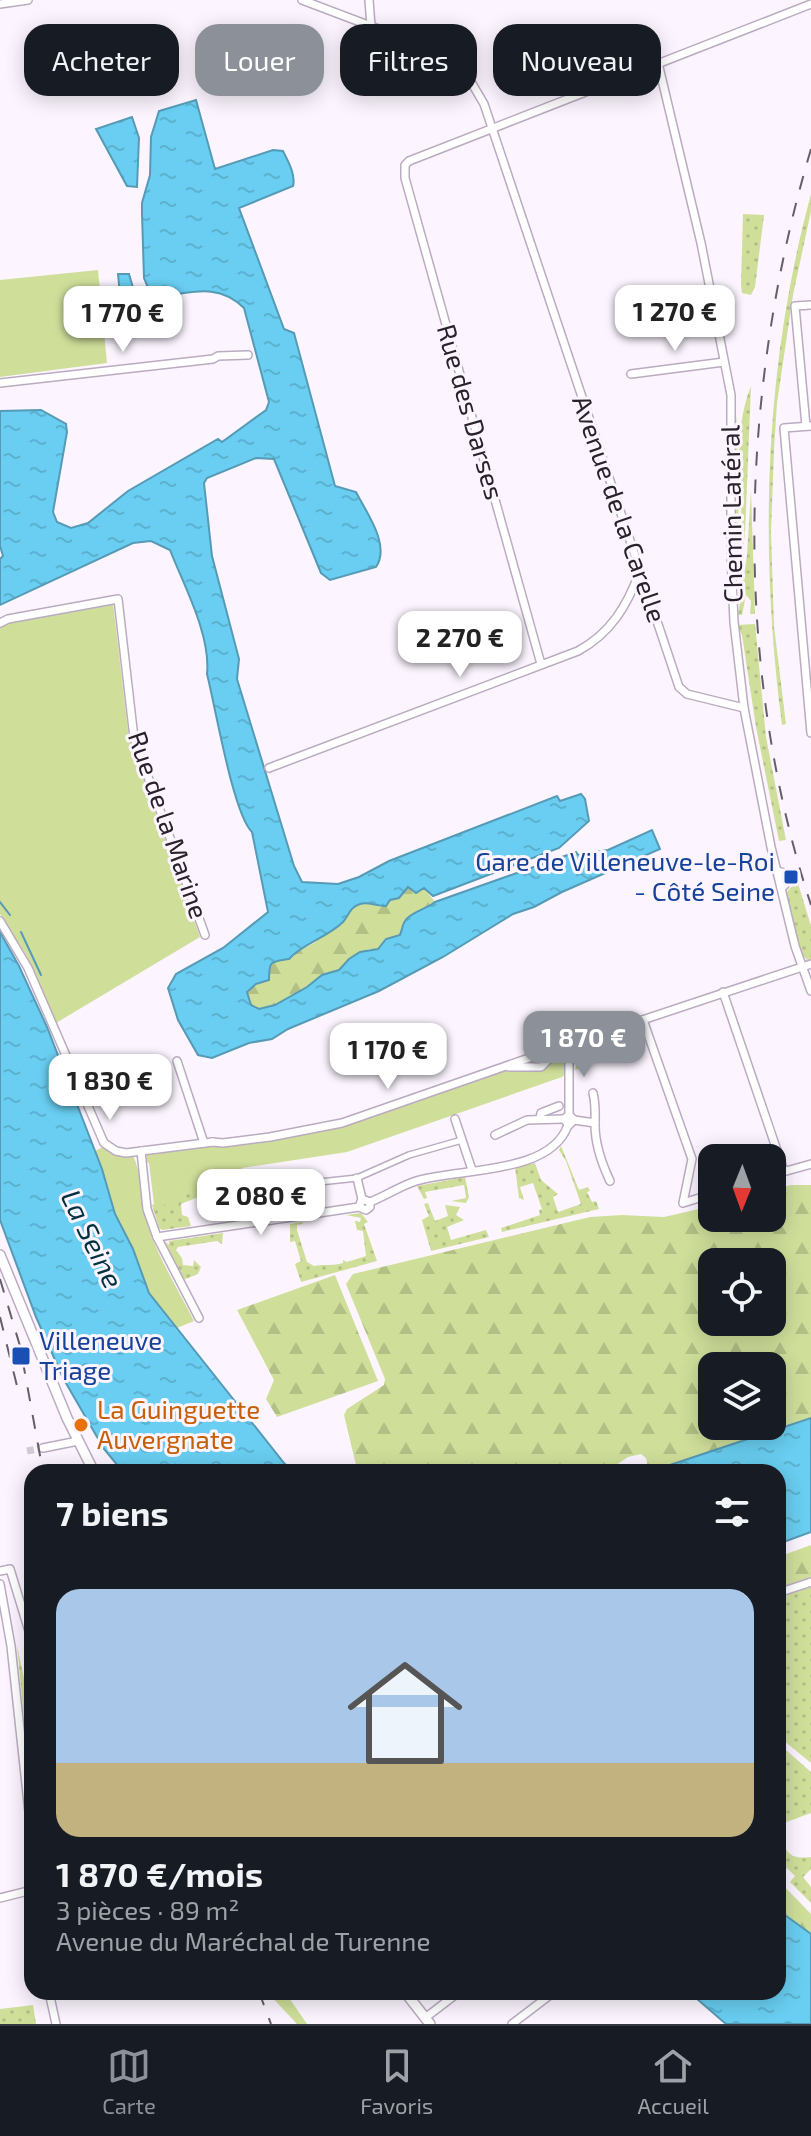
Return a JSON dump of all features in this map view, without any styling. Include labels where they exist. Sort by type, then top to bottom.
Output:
[{"type":"main road","points":[[0,1255],[90,1464]]},
{"type":"main road","points":[[411,2000],[427,2021]]},
{"type":"street","points":[[0,4],[28,0]]},
{"type":"street","name":"Avenue de la Carelle","points":[[302,0],[366,24]]},
{"type":"street","points":[[369,0],[371,24]]},
{"type":"street","points":[[661,62],[811,4]]},
{"type":"street","name":"Chemin Latéral","points":[[661,76],[701,243],[731,395],[731,555],[734,622],[744,708],[781,888],[811,991]]},
{"type":"street","name":"Avenue de la Carelle","points":[[477,90],[680,689],[687,694],[744,708]]},
{"type":"street","points":[[491,129],[574,96]]},
{"type":"street","name":"Rue des Darses","points":[[491,129],[409,161],[404,168],[541,664]]},
{"type":"street","points":[[811,305],[795,306],[808,426],[784,428],[811,733]]},
{"type":"street","points":[[0,383],[248,355]]},
{"type":"street","points":[[631,374],[724,362]]},
{"type":"street","points":[[269,768],[578,651],[602,635],[619,616],[640,571]]},
{"type":"street","name":"Rue de la Marine","points":[[0,623],[118,599],[134,738],[205,935]]},
{"type":"street","points":[[0,921],[28,968],[100,1136],[116,1151],[141,1151],[261,1134],[274,1136],[342,1123],[811,964]]},
{"type":"street","points":[[723,992],[775,1144]]},
{"type":"street","points":[[643,1020],[692,1159],[683,1203],[698,1198]]},
{"type":"street","points":[[157,1237],[364,1203],[417,1181],[542,1155],[560,1140],[568,1120],[569,1045]]},
{"type":"street","points":[[177,1061],[208,1143]]},
{"type":"street","points":[[593,1093],[601,1159],[610,1181]]},
{"type":"street","points":[[540,1118],[541,1113],[559,1106]]},
{"type":"street","points":[[495,1135],[527,1120],[540,1118],[595,1123]]},
{"type":"street","points":[[455,1119],[472,1170]]},
{"type":"street","points":[[320,1182],[357,1178],[409,1155],[462,1140]]},
{"type":"street","points":[[141,1151],[147,1209],[157,1237],[199,1318]]},
{"type":"street","points":[[786,1170],[811,1164]]},
{"type":"street","points":[[357,1178],[364,1203]]},
{"type":"street","points":[[43,1448],[78,1441]]},
{"type":"street","points":[[0,1571],[10,1569],[24,1615]]},
{"type":"street","points":[[786,1590],[811,1582]]},
{"type":"street","points":[[0,1584],[11,1646],[24,1766]]},
{"type":"street","points":[[0,1898],[24,1892]]},
{"type":"street","points":[[51,2000],[56,2024]]},
{"type":"street","points":[[427,2021],[450,2000]]},
{"type":"street","points":[[512,2024],[544,2000]]},
{"type":"green space","points":[[811,194],[811,211],[793,295],[777,403],[774,450],[771,532],[774,626],[786,724],[782,725],[770,592],[770,458],[783,325]]},
{"type":"green space","points":[[743,214],[764,215],[755,287],[751,295],[742,293],[741,285]]},
{"type":"green space","points":[[98,270],[107,363],[0,377],[0,280]]},
{"type":"green space","points":[[751,386],[745,534],[743,549],[739,445]]},
{"type":"green space","points":[[737,414],[739,549],[735,600],[733,472]]},
{"type":"green space","points":[[751,490],[755,614],[750,614],[751,601],[746,595],[742,615],[738,615],[747,555]]},
{"type":"green space","points":[[113,603],[129,739],[200,937],[56,1023],[27,956],[0,914],[0,627]]},
{"type":"green space","points":[[755,624],[766,737],[786,840],[779,841],[756,727],[742,635],[737,625]]},
{"type":"green space","points":[[797,880],[811,926],[811,959],[807,960],[801,953],[786,893]]},
{"type":"green space","points":[[408,887],[424,888],[435,902],[407,918],[400,935],[382,943],[378,949],[369,949],[349,959],[339,970],[322,975],[275,1005],[257,1009],[251,1005],[247,993],[264,981],[274,961],[314,943],[358,905],[367,903],[381,907],[399,898]]},
{"type":"green space","points":[[605,1043],[610,1057],[575,1070],[582,1056]]},
{"type":"green space","points":[[559,1052],[565,1054],[565,1074],[562,1077],[347,1152],[242,1168],[152,1211],[154,1204],[147,1154],[348,1124],[508,1069],[532,1070]]},
{"type":"green space","points":[[561,1146],[579,1190],[588,1187],[592,1202],[596,1201],[599,1209],[502,1232],[501,1228],[540,1215],[539,1210],[542,1209],[533,1183],[520,1187],[524,1200],[519,1198],[515,1167],[535,1163],[541,1180],[558,1194],[553,1197],[558,1212],[581,1204],[559,1150]]},
{"type":"green space","points":[[103,1147],[119,1155],[133,1156],[149,1229],[194,1321],[177,1328],[149,1293],[133,1249],[115,1214],[95,1151]]},
{"type":"green space","points":[[242,1168],[245,1178],[236,1181],[239,1191],[216,1199],[213,1191],[181,1204],[182,1215],[188,1217],[191,1226],[159,1228],[152,1205]]},
{"type":"green space","points":[[465,1177],[469,1197],[466,1203],[451,1201],[466,1198],[464,1185],[425,1192],[427,1198],[424,1199],[417,1186]]},
{"type":"green space","points":[[811,1185],[811,1418],[786,1426],[786,1352],[698,1352],[698,1440],[745,1440],[673,1464],[647,1464],[641,1454],[618,1464],[356,1464],[344,1415],[347,1409],[384,1385],[385,1379],[346,1284],[353,1274],[590,1217],[664,1217],[698,1209],[698,1232],[786,1232],[786,1186]]},
{"type":"green space","points":[[428,1203],[435,1221],[448,1216],[445,1205],[460,1207],[456,1215],[464,1220],[447,1227],[451,1240],[486,1230],[489,1237],[431,1251],[422,1220],[429,1216],[424,1204]]},
{"type":"green space","points":[[361,1213],[368,1222],[364,1224],[377,1261],[301,1282],[295,1264],[301,1261],[295,1241],[290,1242],[290,1224],[303,1224],[297,1225],[297,1230],[307,1262],[314,1266],[339,1264],[343,1260],[347,1262],[366,1256],[363,1231],[357,1230],[355,1221],[360,1222],[361,1218],[346,1215]]},
{"type":"green space","points":[[223,1233],[222,1244],[217,1241],[178,1247],[176,1250],[183,1265],[193,1266],[194,1260],[201,1267],[198,1274],[183,1280],[165,1241],[169,1245],[169,1241]]},
{"type":"green space","points":[[335,1275],[378,1381],[277,1417],[266,1399],[274,1380],[237,1310]]},
{"type":"green space","points":[[811,1545],[811,1577],[786,1585],[786,1554]]},
{"type":"green space","points":[[811,1587],[811,1763],[786,1743],[786,1595]]},
{"type":"green space","points":[[17,1645],[24,1678],[24,1718]]},
{"type":"green space","points":[[786,1750],[811,1772],[811,1813],[786,1822]]},
{"type":"green space","points":[[786,1848],[796,1857],[811,1857],[811,1869],[803,1877],[811,1887],[811,1903],[790,1882],[795,1876],[787,1868]]},
{"type":"green space","points":[[786,1888],[811,1914],[811,1934],[786,1916]]},
{"type":"green space","points":[[274,2000],[290,2000],[307,2024],[297,2024]]},
{"type":"green space","points":[[33,2005],[36,2024],[0,2024],[0,2009]]},
{"type":"water","points":[[196,100],[215,169],[273,150],[283,151],[289,164],[293,186],[239,208],[284,329],[294,333],[335,486],[356,492],[375,529],[381,549],[376,567],[330,580],[321,573],[274,459],[256,458],[207,478],[204,483],[212,556],[239,659],[237,679],[294,866],[302,882],[338,884],[359,877],[389,861],[557,796],[560,801],[581,794],[585,799],[589,821],[559,848],[433,896],[424,888],[416,893],[408,887],[399,898],[390,900],[386,906],[357,905],[330,932],[289,959],[272,963],[269,980],[256,984],[247,992],[251,1005],[259,1009],[275,1005],[322,975],[339,970],[360,952],[378,949],[386,939],[400,935],[407,918],[435,902],[576,852],[578,855],[608,850],[652,830],[660,849],[513,914],[443,957],[379,991],[288,1029],[272,1039],[249,1043],[212,1058],[198,1055],[178,1020],[168,988],[176,974],[223,948],[268,912],[252,832],[238,804],[225,758],[207,674],[201,627],[170,550],[151,541],[133,543],[0,605],[0,559],[3,556],[0,546],[0,411],[41,410],[66,424],[53,512],[57,522],[71,528],[88,523],[128,491],[218,439],[222,442],[266,410],[269,402],[244,308],[214,292],[158,297],[149,290],[144,278],[142,203],[150,175],[151,137],[159,111]]},
{"type":"water","points":[[132,117],[139,138],[137,187],[127,186],[96,129]]},
{"type":"water","points":[[118,274],[129,274],[134,291],[137,336],[124,337]]},
{"type":"water","name":"La Seine","points":[[0,932],[47,1027],[102,1169],[115,1214],[133,1249],[149,1293],[285,1464],[116,1464],[104,1449],[63,1378],[36,1317],[0,1220]]},
{"type":"water","points":[[811,1418],[811,1532],[786,1541],[786,1464],[673,1464],[745,1440],[786,1440],[786,1426]]},
{"type":"water","points":[[786,1916],[811,1934],[811,2024],[726,2024],[698,2000],[786,2000]]},
{"type":"waterway","points":[[0,902],[10,915]]},
{"type":"waterway","points":[[21,932],[41,975]]},
{"type":"tunnel","points":[[27,1451],[43,1448]]},
{"type":"railway","points":[[811,149],[787,241],[770,335],[759,431],[754,527],[757,624],[768,719],[785,813],[811,905]]},
{"type":"railway","points":[[0,1279],[20,1346],[42,1464]]},
{"type":"railway","points":[[0,1317],[18,1390]]},
{"type":"railway","points":[[262,2000],[271,2024]]},
{"type":"place","name":"Gare de Villeneuve-le-Roi - Côté Seine","points":[[791,877]]},
{"type":"place","name":"Villeneuve Triage","points":[[21,1356]]},
{"type":"place","name":"La Guinguette Auvergnate","points":[[81,1425]]}]
